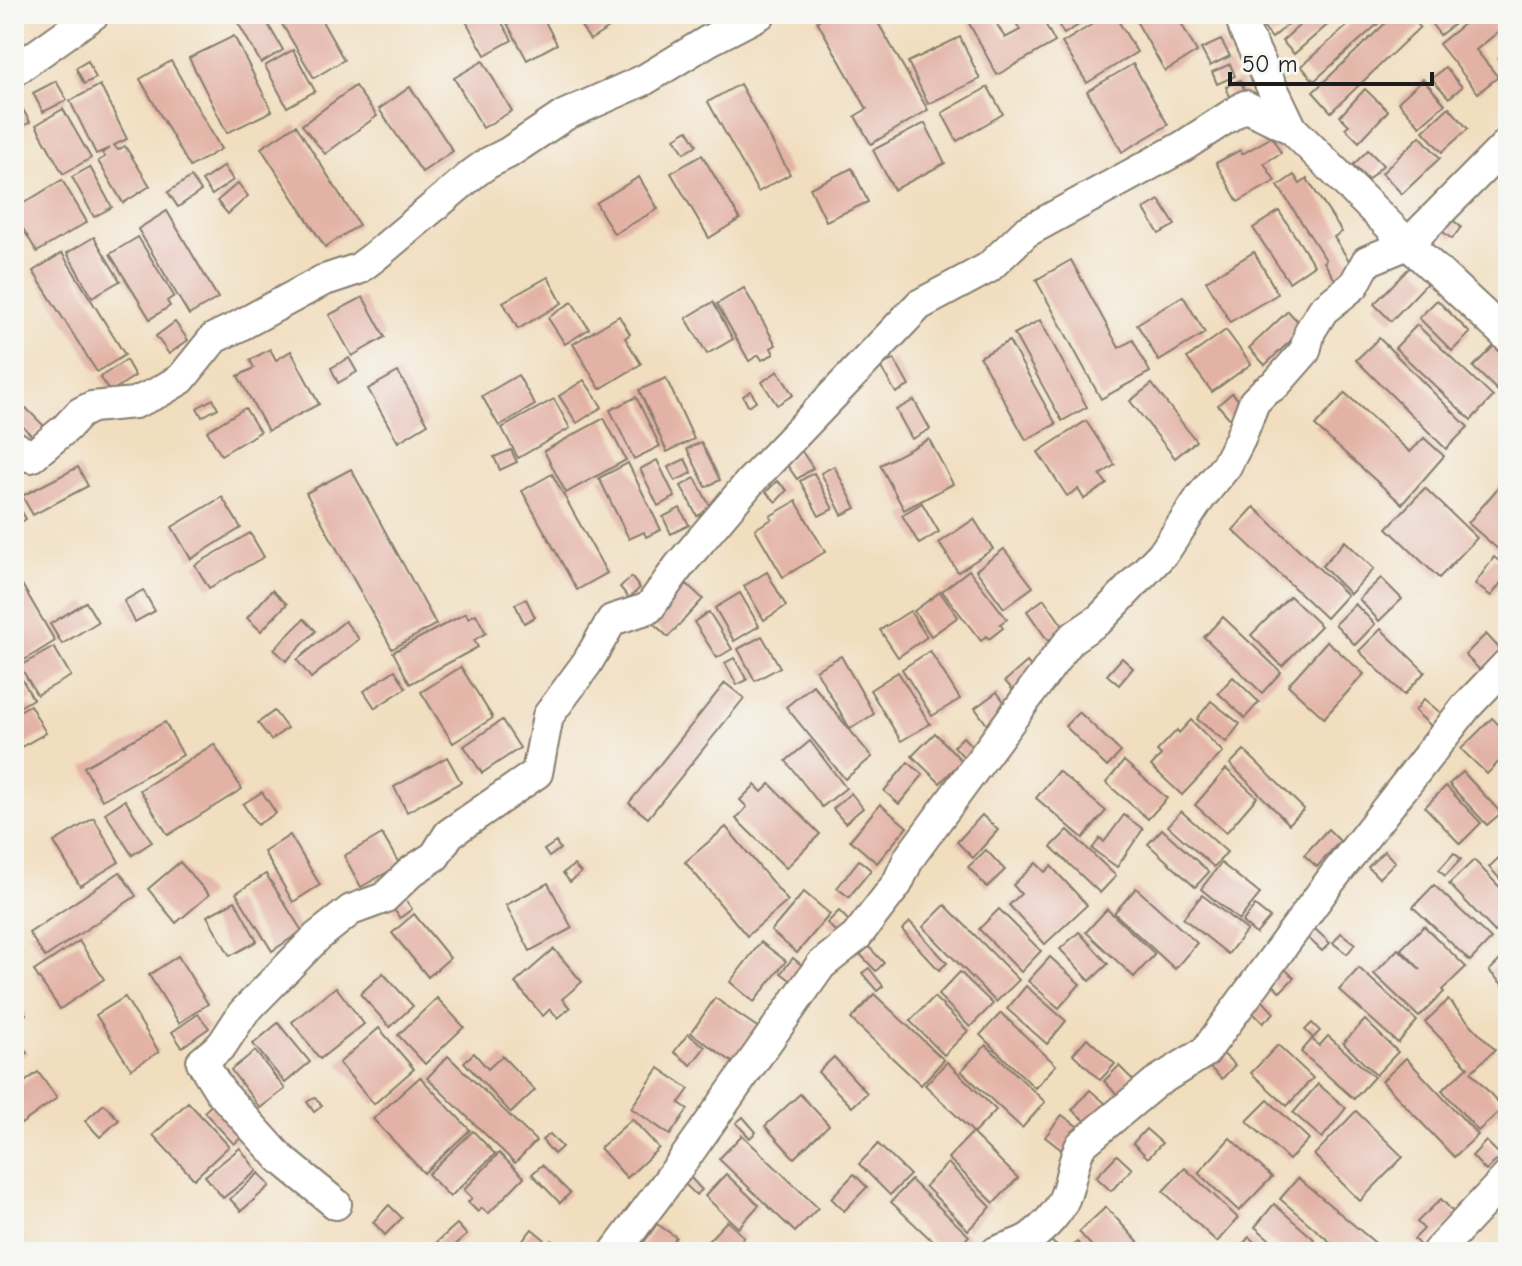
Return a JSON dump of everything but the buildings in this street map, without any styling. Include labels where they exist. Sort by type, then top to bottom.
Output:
[{"type":"street","points":[[14,71],[94,14]]},
{"type":"street","points":[[14,446],[31,457],[80,413],[92,407],[135,403],[181,379],[214,338],[322,281],[358,269],[488,163],[565,115],[644,80],[760,14]]},
{"type":"street","points":[[1240,14],[1250,43],[1292,129]]},
{"type":"street","points":[[336,1204],[280,1158],[220,1091],[202,1062],[222,1045],[243,1013],[317,937],[351,910],[384,898],[412,871],[435,856],[449,834],[537,773],[548,716],[587,663],[612,620],[649,608],[679,566],[750,482],[919,305],[988,268],[1026,232],[1182,147],[1245,106],[1292,129],[1508,337]]},
{"type":"street","points":[[615,1252],[821,965],[856,937],[897,884],[909,858],[949,800],[1072,638],[1100,619],[1165,551],[1200,498],[1226,466],[1254,402],[1276,384],[1305,351],[1310,331],[1323,310],[1354,285],[1367,261],[1408,244],[1508,143]]},
{"type":"street","points":[[996,1252],[1030,1239],[1049,1220],[1064,1200],[1073,1159],[1081,1145],[1155,1083],[1205,1052],[1340,867],[1466,707],[1508,663]]},
{"type":"street","points":[[1437,1252],[1508,1176]]}]
